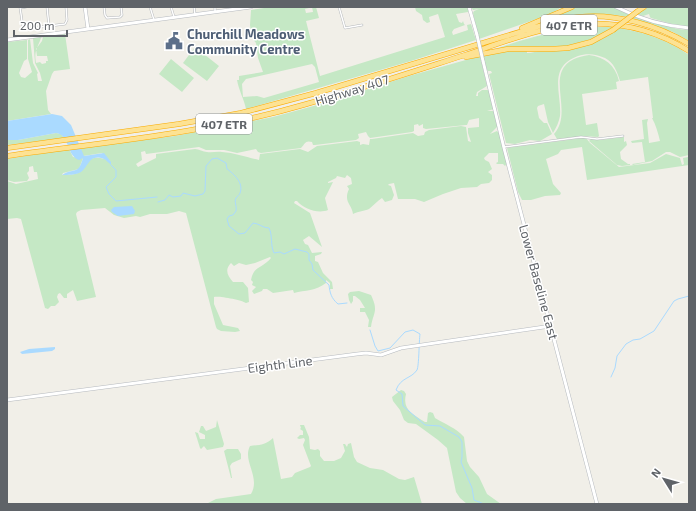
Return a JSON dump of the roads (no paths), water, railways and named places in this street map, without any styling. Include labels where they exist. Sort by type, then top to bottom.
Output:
[{"type":"highway","points":[[475,45],[572,7]]},
{"type":"highway","points":[[449,60],[508,49],[568,48],[591,42],[613,30],[644,7]]},
{"type":"highway","name":"Highway 407","points":[[7,148],[191,122],[241,113],[316,93],[558,21],[580,17],[619,18],[650,26],[689,44]]},
{"type":"highway","name":"Highway 407","points":[[7,156],[194,129],[271,114],[545,30],[566,26],[593,23],[617,25],[642,30],[673,42],[689,51]]},
{"type":"main road","points":[[85,7],[88,29]]},
{"type":"main road","points":[[7,40],[251,7]]},
{"type":"main road","name":"Lower Baseline East","points":[[469,7],[597,504]]},
{"type":"main road","points":[[616,7],[640,17],[689,28]]},
{"type":"main road","name":"Eighth Line","points":[[7,400],[357,354],[366,353],[381,355],[396,349],[418,345],[551,326]]},
{"type":"street","points":[[26,7],[20,7],[24,29],[67,23],[66,7]]},
{"type":"street","points":[[47,7],[50,26]]},
{"type":"street","points":[[104,7],[105,15],[108,18],[120,17],[122,15],[121,7]]},
{"type":"street","points":[[150,7],[154,20]]},
{"type":"street","points":[[171,7],[174,18]]},
{"type":"street","points":[[194,7],[195,14]]},
{"type":"street","points":[[215,7],[216,12]]},
{"type":"street","points":[[339,7],[345,28],[362,25]]},
{"type":"street","points":[[504,147],[581,137],[597,139],[622,136]]},
{"type":"water","points":[[52,114],[62,116],[71,125],[84,156],[104,153],[111,162],[111,165],[104,159],[95,158],[90,161],[81,172],[62,175],[77,169],[83,158],[79,160],[72,154],[64,137],[56,133],[18,140],[7,140],[7,121]]},
{"type":"water","points":[[132,206],[135,211],[134,214],[118,216],[111,210],[114,207]]},
{"type":"water","points":[[55,347],[52,351],[22,354],[20,352],[29,349]]},
{"type":"waterway","points":[[158,202],[165,200],[169,195],[173,197],[181,196],[183,193],[195,196],[203,194],[205,191],[206,166],[212,159],[217,158],[226,163],[227,169],[235,176],[241,186],[240,194],[235,200],[236,211],[227,219],[229,226],[239,234],[245,233],[253,223],[269,228],[274,253],[280,252],[284,254],[295,249],[307,252],[309,254],[309,260],[312,264],[313,270],[329,285],[330,293],[334,300],[338,304],[347,303]]},
{"type":"waterway","points":[[111,165],[116,170],[116,177],[106,187],[109,194],[116,201],[157,197]]},
{"type":"waterway","points":[[611,377],[615,368],[617,356],[626,344],[633,340],[640,339],[654,331],[674,301],[689,296]]},
{"type":"waterway","points":[[370,330],[378,351],[390,348],[405,332],[413,330],[420,334],[417,370],[415,373],[403,380],[396,390],[402,394],[403,406],[425,425],[440,426],[459,437],[462,442],[461,462],[472,488],[474,500],[484,504]]},
{"type":"place","name":"Churchill Meadows Community Centre","points":[[174,41]]}]
